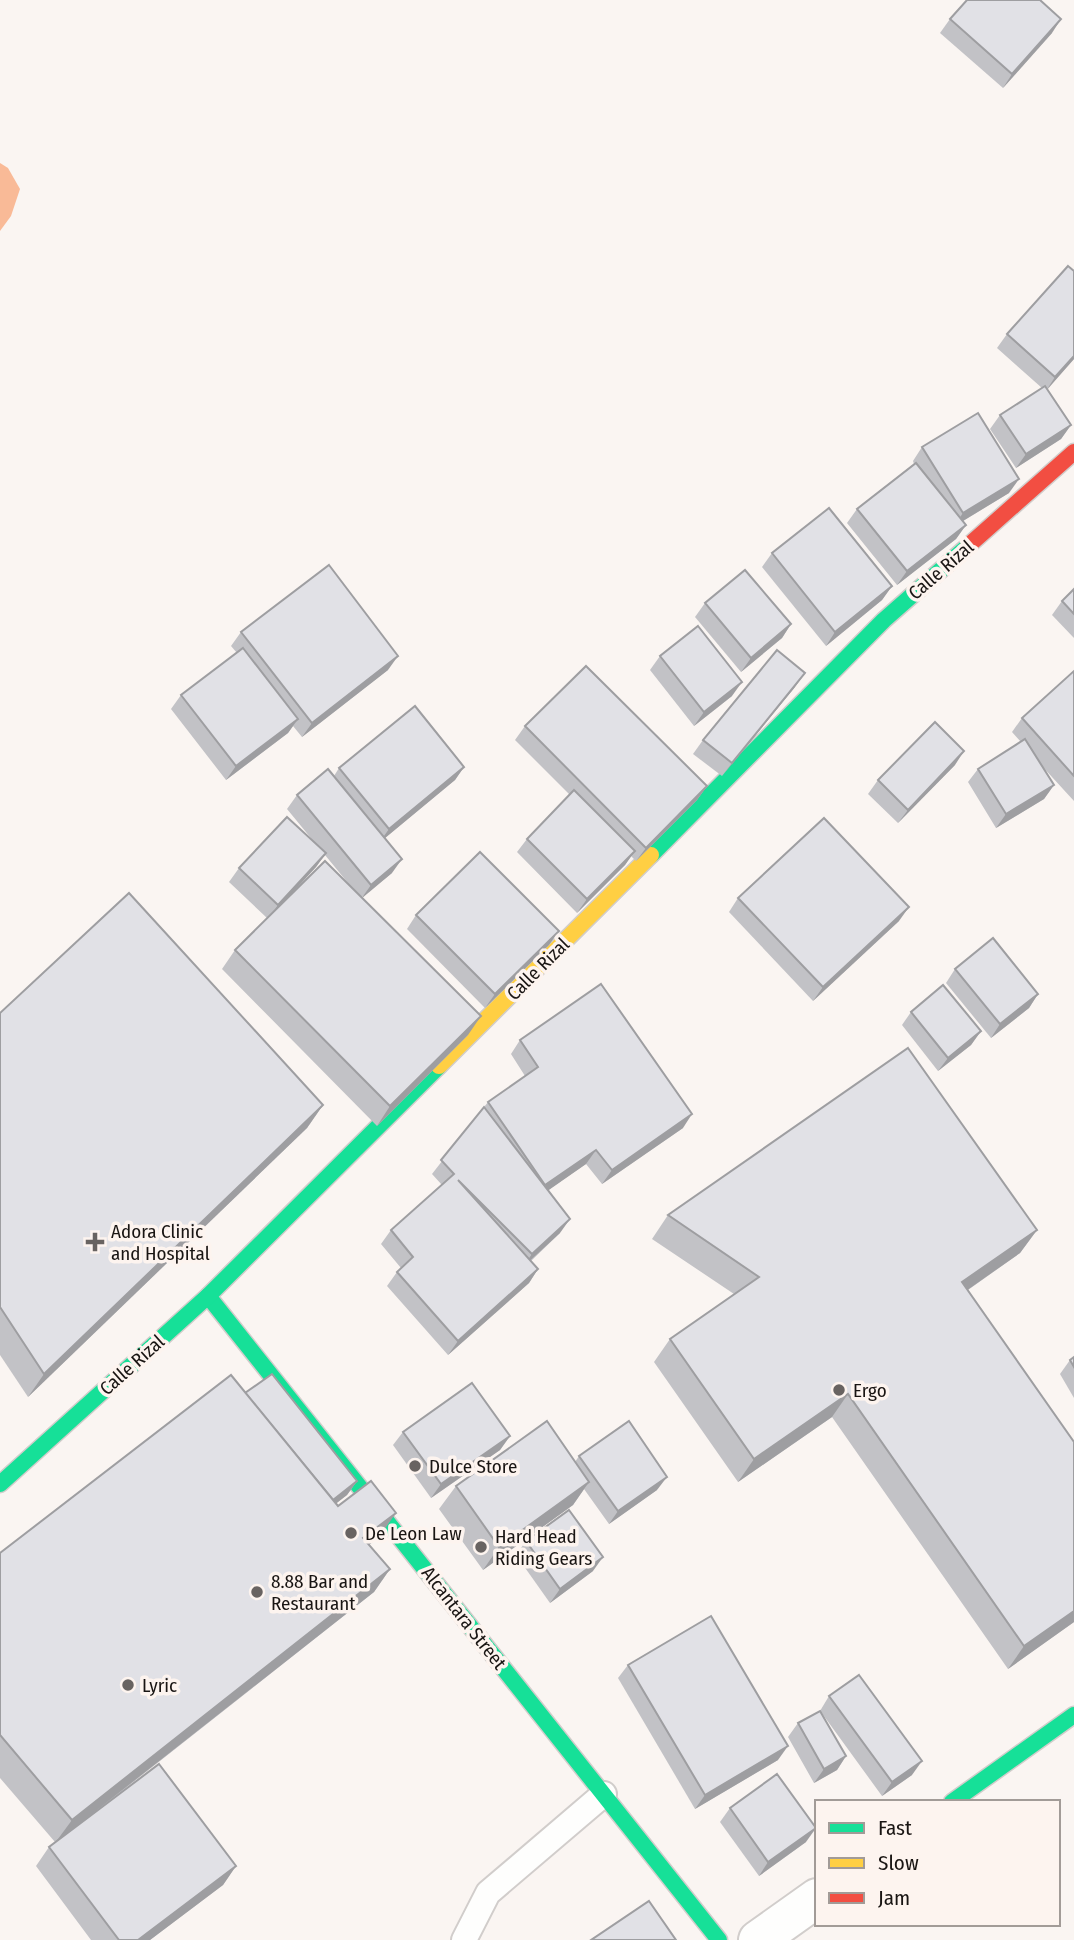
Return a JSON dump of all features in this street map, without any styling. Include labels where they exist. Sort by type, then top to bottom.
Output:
[{"type":"main road","name":"Calle Rizal","points":[[4,1473],[208,1296],[636,871],[884,620],[1074,452]]},
{"type":"main road","name":"Alcantara Street","points":[[208,1296],[719,1940]]},
{"type":"main road","points":[[955,1800],[1074,1715]]},
{"type":"street","points":[[758,1940],[815,1899]]},
{"type":"lane","points":[[464,1940],[488,1893],[604,1794]]},
{"type":"shaded area","points":[[0,163],[8,168],[20,189],[11,216],[0,231]]},
{"type":"building","points":[[967,0],[1040,0],[1061,19],[1012,74],[950,19]]},
{"type":"building","points":[[1068,266],[1074,271],[1074,356],[1055,377],[1007,334]]},
{"type":"building","points":[[1045,386],[1071,425],[1026,454],[1000,415]]},
{"type":"building","points":[[978,413],[1019,479],[963,513],[922,447]]},
{"type":"building","points":[[916,463],[966,525],[907,571],[857,509]]},
{"type":"building","points":[[829,508],[892,586],[835,632],[772,553]]},
{"type":"building","points":[[329,565],[398,656],[312,723],[241,632]]},
{"type":"building","points":[[745,570],[791,624],[751,658],[705,603]]},
{"type":"building","points":[[1074,589],[1074,614],[1062,601]]},
{"type":"building","points":[[698,626],[742,682],[704,712],[660,656]]},
{"type":"building","points":[[243,648],[298,719],[236,766],[181,695]]},
{"type":"building","points":[[777,650],[805,673],[732,763],[703,740]]},
{"type":"building","points":[[586,666],[707,786],[646,848],[525,726]]},
{"type":"building","points":[[1074,671],[1074,776],[1022,718]]},
{"type":"building","points":[[415,706],[464,767],[389,829],[339,768]]},
{"type":"building","points":[[935,722],[964,751],[908,810],[878,780]]},
{"type":"building","points":[[1025,739],[1054,785],[1006,814],[978,769]]},
{"type":"building","points":[[328,769],[402,859],[371,885],[297,795]]},
{"type":"building","points":[[574,790],[635,851],[587,899],[527,839]]},
{"type":"building","points":[[287,817],[326,853],[278,905],[239,868]]},
{"type":"building","points":[[824,818],[909,907],[823,987],[738,898]]},
{"type":"building","points":[[480,852],[559,931],[495,994],[416,915]]},
{"type":"building","points":[[325,861],[481,1016],[390,1106],[235,950]]},
{"type":"building","name":"Adora Clinic and Hospital","points":[[129,893],[323,1105],[44,1374],[0,1307],[0,1013]]},
{"type":"building","points":[[993,938],[1038,994],[1000,1024],[955,969]]},
{"type":"building","points":[[601,984],[692,1114],[612,1170],[596,1150],[545,1185],[488,1102],[538,1067],[520,1040]]},
{"type":"building","points":[[943,985],[981,1031],[948,1058],[911,1012]]},
{"type":"building","name":"Ergo","points":[[908,1048],[1037,1230],[962,1282],[1074,1442],[1074,1611],[1024,1646],[848,1394],[754,1459],[670,1339],[759,1277],[668,1215]]},
{"type":"building","points":[[484,1107],[570,1219],[532,1254],[458,1180],[538,1269],[458,1341],[397,1272],[413,1257],[391,1230],[454,1174],[441,1160]]},
{"type":"building","points":[[272,1374],[357,1481],[333,1500],[245,1393]]},
{"type":"building","name":"Lyric","points":[[231,1375],[338,1506],[371,1481],[396,1513],[363,1538],[390,1569],[72,1820],[0,1735],[0,1553]]},
{"type":"building","points":[[472,1383],[510,1436],[441,1484],[403,1432]]},
{"type":"building","points":[[547,1421],[589,1482],[499,1547],[456,1486]]},
{"type":"building","points":[[629,1421],[667,1477],[618,1511],[579,1456]]},
{"type":"building","points":[[569,1510],[603,1557],[560,1589],[526,1541]]},
{"type":"building","points":[[711,1616],[788,1746],[705,1795],[628,1665]]},
{"type":"building","points":[[859,1675],[922,1761],[892,1782],[829,1696]]},
{"type":"building","points":[[820,1711],[846,1756],[824,1769],[798,1723]]},
{"type":"building","points":[[159,1764],[236,1866],[138,1940],[119,1940],[49,1847]]},
{"type":"building","points":[[777,1774],[815,1829],[768,1862],[730,1808]]},
{"type":"building","points":[[649,1901],[676,1940],[591,1940]]},
{"type":"traffic: fast","points":[[651,855],[884,620],[968,546]]},
{"type":"traffic: fast","points":[[0,1484],[208,1296],[439,1066]]},
{"type":"traffic: fast","points":[[208,1296],[719,1940]]},
{"type":"traffic: fast","points":[[955,1800],[1074,1715]]},
{"type":"traffic: slow","points":[[439,1066],[651,855]]},
{"type":"traffic: jam","points":[[968,546],[1074,452]]},
{"type":"place","name":"Adora Clinic and Hospital","points":[[95,1242]]},
{"type":"place","name":"Ergo","points":[[839,1390]]},
{"type":"place","name":"Dulce Store","points":[[415,1466]]},
{"type":"place","name":"De Leon Law","points":[[351,1533]]},
{"type":"place","name":"Hard Head Riding Gears","points":[[481,1547]]},
{"type":"place","name":"8.88 Bar and Restaurant","points":[[257,1592]]},
{"type":"place","name":"Lyric","points":[[128,1685]]}]
